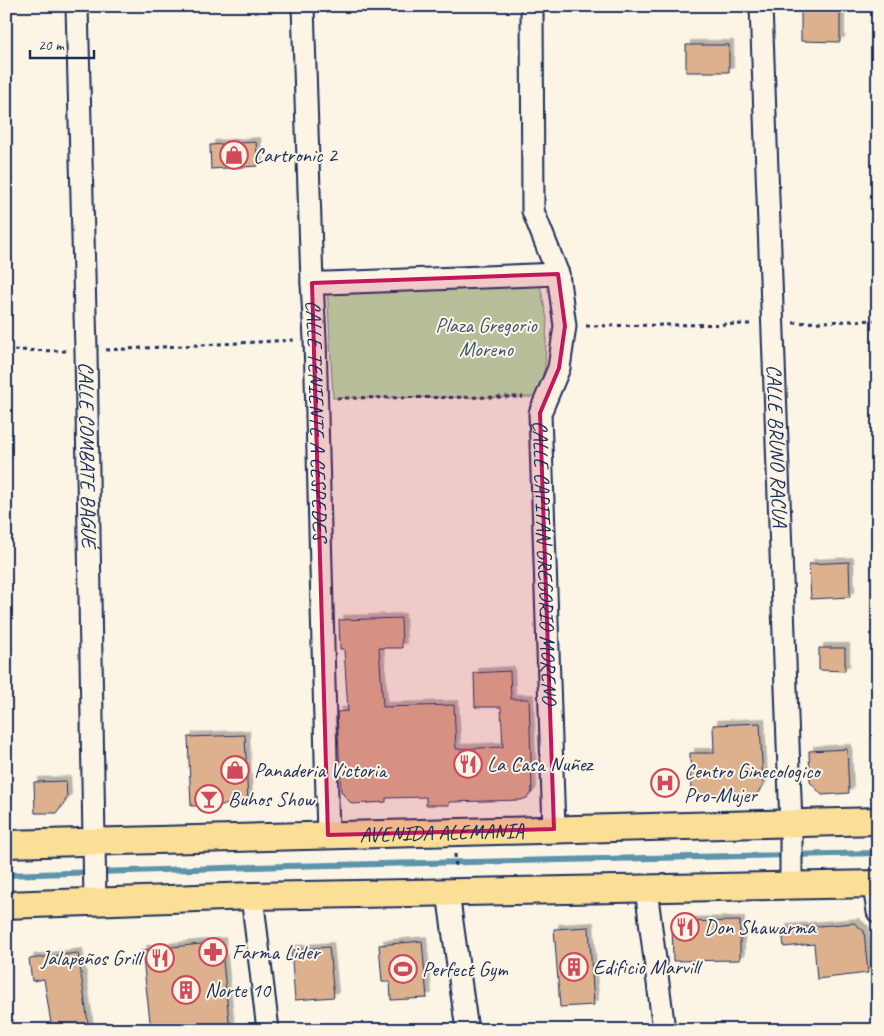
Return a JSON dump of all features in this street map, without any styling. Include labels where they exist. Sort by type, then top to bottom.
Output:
[{"type":"main road","name":"AVENIDA ALEMANIA","points":[[6,844],[94,849],[328,835],[554,829],[791,835],[878,821]]},
{"type":"main road","points":[[6,905],[95,896],[252,896],[452,883],[646,889],[791,880],[876,884]]},
{"type":"street","name":"CALLE COMBATE BAGUÉ","points":[[77,6],[86,351],[95,896]]},
{"type":"street","name":"CALLE TENIENTE A CESPEDES","points":[[304,6],[317,398],[328,835]]},
{"type":"street","name":"CALLE CAPITÁN GREGORIO MORENO","points":[[532,6],[533,211],[558,274],[565,326],[559,368],[540,413],[554,829]]},
{"type":"street","name":"CALLE BRUNO RACUA","points":[[761,6],[791,835],[791,880]]},
{"type":"street","points":[[312,282],[558,274]]},
{"type":"street","points":[[452,883],[467,1030]]},
{"type":"street","points":[[876,884],[878,912]]},
{"type":"street","points":[[646,889],[664,1030]]},
{"type":"street","points":[[252,896],[268,1030]]},
{"type":"path","points":[[565,326],[773,324],[878,320]]},
{"type":"path","points":[[6,350],[86,351],[315,340]]},
{"type":"path","points":[[317,398],[547,397]]},
{"type":"path","points":[[452,883],[455,854]]},
{"type":"highlighted area","points":[[558,274],[565,326],[559,368],[540,413],[554,829],[328,835],[312,283]]},
{"type":"green space","name":"Plaza Gregorio Moreno","points":[[538,275],[547,319],[545,367],[537,397],[333,398],[327,283]]},
{"type":"building","points":[[801,6],[840,6],[840,42],[801,41]]},
{"type":"building","points":[[686,45],[729,45],[729,72],[686,72]]},
{"type":"building","name":"Cartronic 2","points":[[256,142],[258,166],[211,169],[210,145]]},
{"type":"building","points":[[849,562],[850,597],[811,599],[809,564]]},
{"type":"building","points":[[401,618],[402,648],[379,648],[383,707],[454,705],[456,749],[503,747],[501,707],[475,707],[474,673],[510,671],[511,699],[529,699],[532,792],[527,798],[521,800],[449,802],[449,805],[426,805],[426,797],[386,798],[386,802],[352,804],[341,791],[337,712],[348,711],[344,649],[340,649],[339,620]]},
{"type":"building","points":[[819,648],[845,648],[845,671],[819,670]]},
{"type":"building","points":[[760,723],[763,784],[756,796],[691,796],[690,753],[714,753],[713,725]]},
{"type":"building","points":[[245,735],[248,804],[191,806],[188,737]]},
{"type":"building","points":[[847,749],[849,793],[822,795],[810,782],[809,751]]},
{"type":"building","points":[[66,781],[67,798],[57,813],[35,813],[34,782]]},
{"type":"building","points":[[740,921],[740,960],[673,961],[672,922]]},
{"type":"building","points":[[854,923],[864,931],[868,973],[817,979],[814,944],[784,947],[782,929]]},
{"type":"building","name":"Edificio Marvill","points":[[589,927],[594,1005],[560,1007],[554,929]]},
{"type":"building","name":"Perfect Gym","points":[[422,941],[427,998],[391,1000],[390,982],[382,982],[379,945]]},
{"type":"building","name":"Norte 10","points":[[221,942],[230,1030],[151,1030],[142,950]]},
{"type":"building","points":[[329,947],[334,997],[295,1000],[291,950]]},
{"type":"building","points":[[78,953],[89,1030],[52,1030],[44,979],[32,981],[29,959]]},
{"type":"waterway","points":[[6,875],[287,866],[878,853]]},
{"type":"place","name":"Cartronic 2","points":[[234,155]]},
{"type":"place","name":"La Casa Nuñez","points":[[468,764]]},
{"type":"place","name":"Panaderia Victoria","points":[[235,770]]},
{"type":"place","name":"Centro Ginecologico Pro-Mujer","points":[[665,783]]},
{"type":"place","name":"Buhos Show","points":[[209,799]]},
{"type":"place","name":"Don Shawarma","points":[[685,927]]},
{"type":"place","name":"Farma Lider","points":[[213,952]]},
{"type":"place","name":"Jalapeños Grill","points":[[160,958]]},
{"type":"place","name":"Edificio Marvill","points":[[574,967]]},
{"type":"place","name":"Perfect Gym","points":[[403,969]]},
{"type":"place","name":"Norte 10","points":[[186,990]]}]
